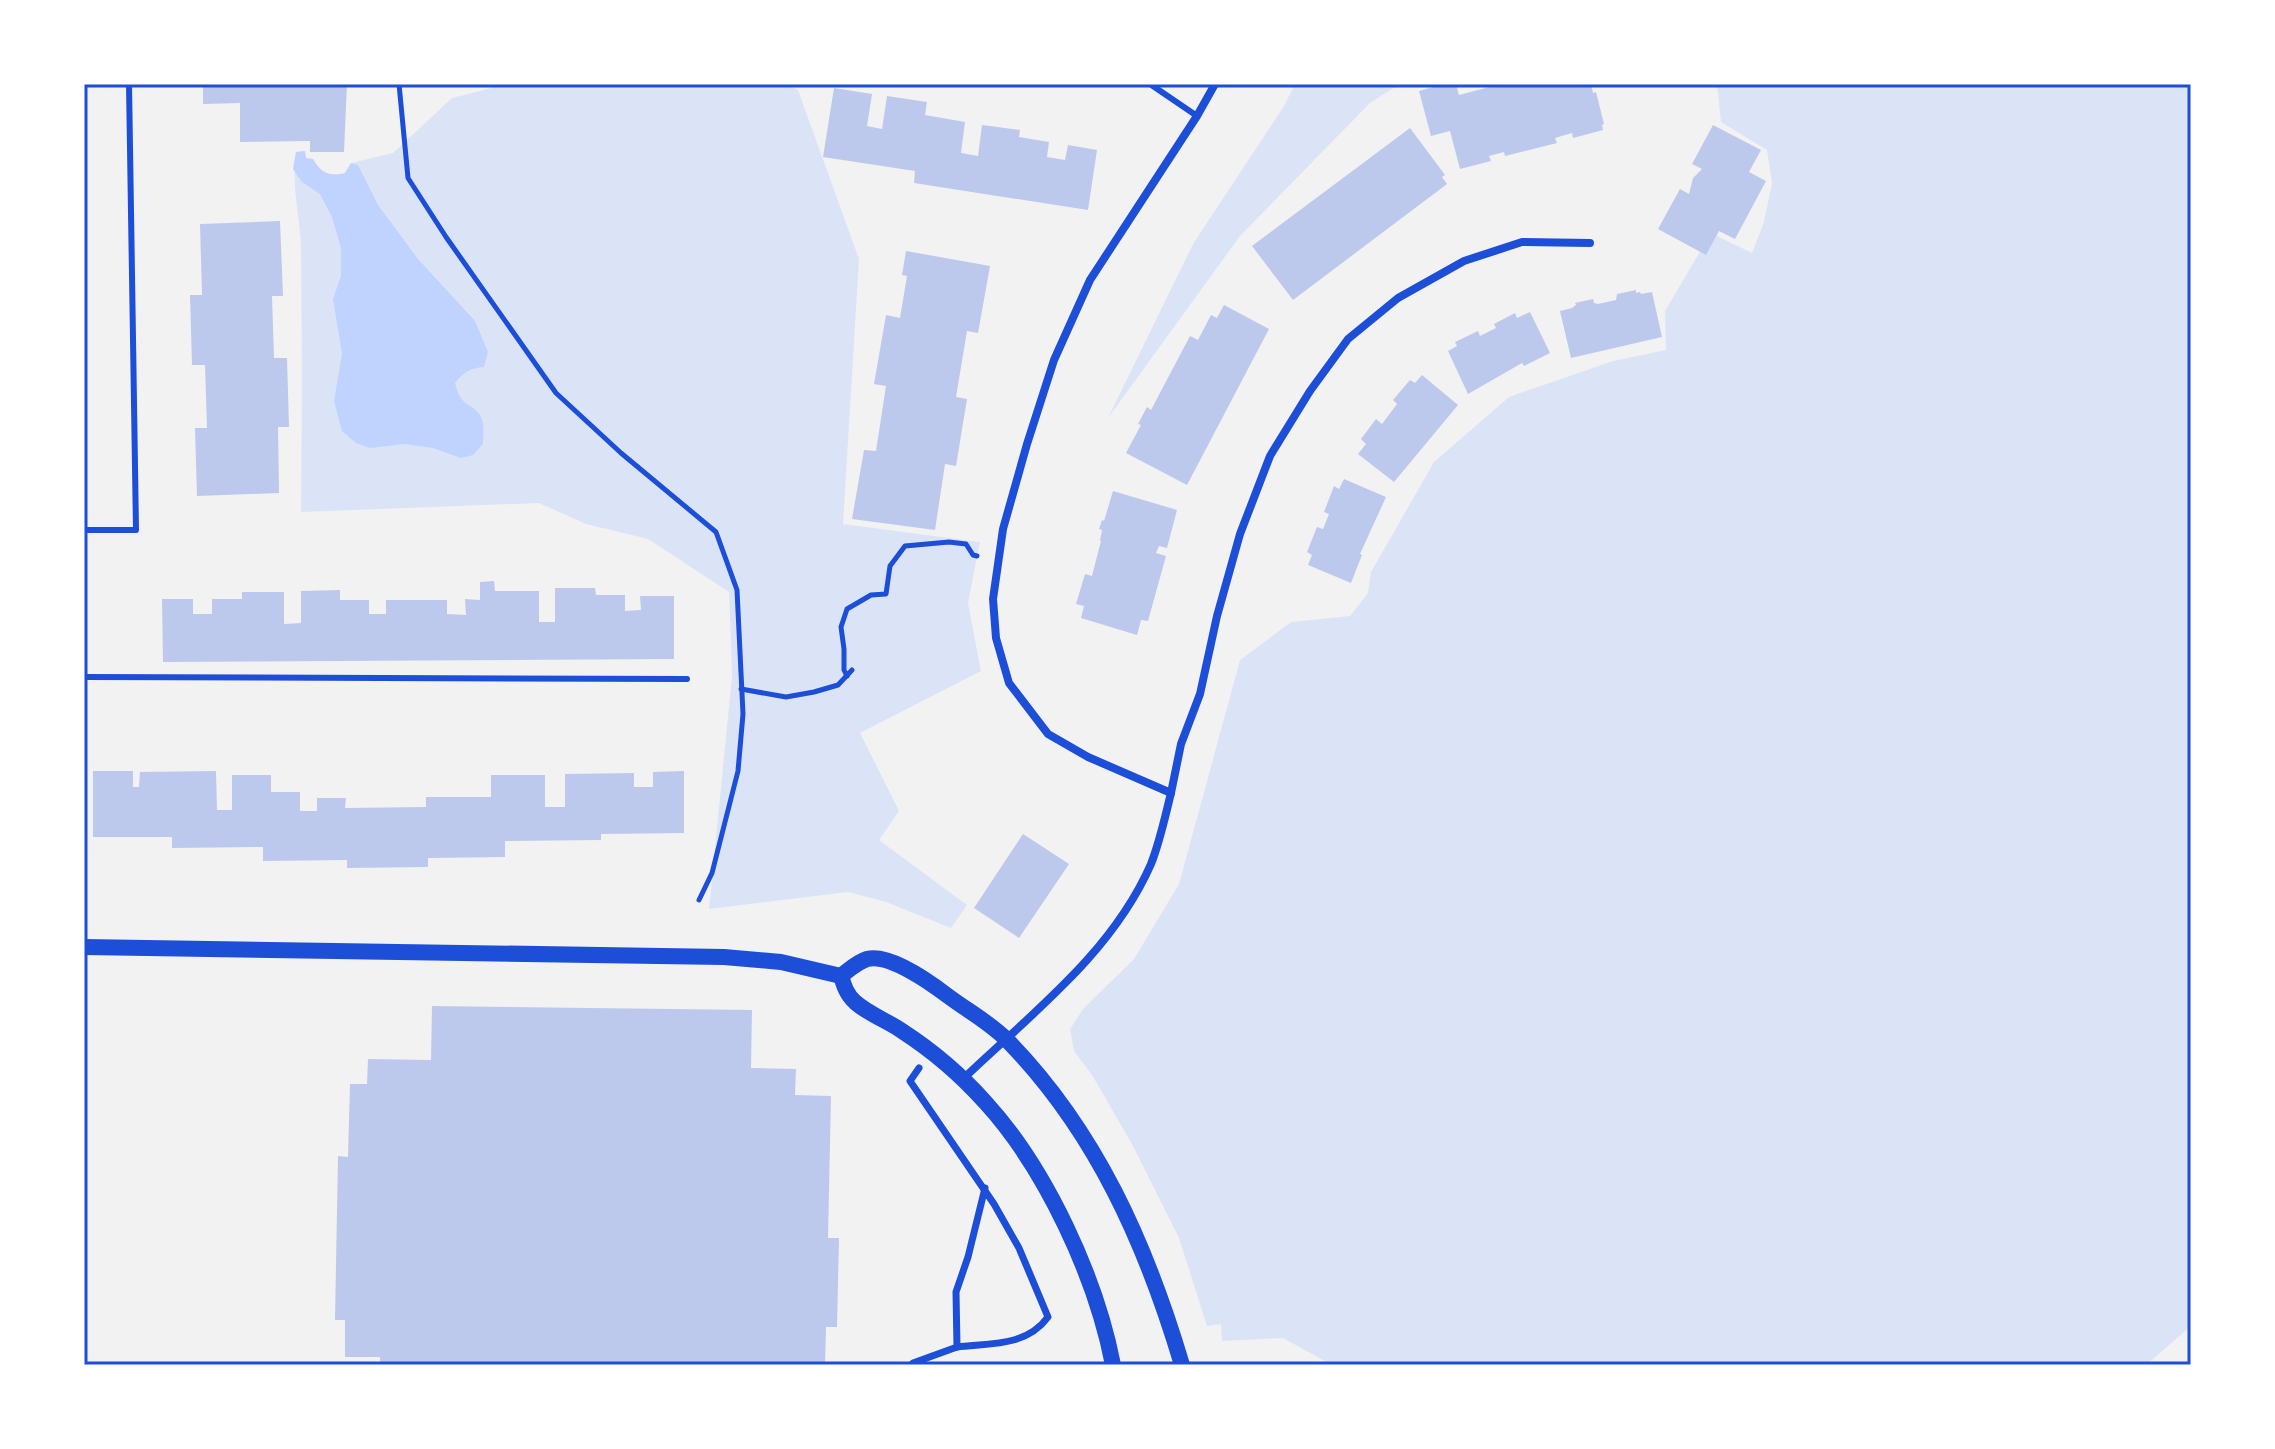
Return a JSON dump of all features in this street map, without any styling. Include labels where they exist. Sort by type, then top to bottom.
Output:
[{"type":"main road","points":[[84,947],[724,957],[781,962],[841,976],[869,958],[882,958],[933,984],[983,1019],[1006,1039],[1063,1106],[1109,1178],[1146,1262],[1182,1365]]},
{"type":"main road","points":[[841,976],[857,1004],[929,1049],[963,1079],[1005,1125],[1026,1155],[1046,1189],[1088,1282],[1113,1365]]},
{"type":"street","points":[[1171,793],[1088,757],[1048,734],[1009,683],[996,638],[993,599],[1003,529],[1054,360],[1090,280],[1215,84]]},
{"type":"street","points":[[963,1079],[1081,967],[1104,941],[1123,915],[1152,862],[1181,744],[1200,694],[1217,616],[1245,521],[1270,456],[1310,391],[1348,339],[1398,298],[1464,261],[1522,242],[1590,243]]},
{"type":"street","points":[[913,1363],[957,1347],[1019,1340],[1038,1330],[1048,1317],[1019,1248],[985,1188],[910,1081],[919,1068]]},
{"type":"street","points":[[957,1347],[956,1292],[985,1188]]},
{"type":"lane","points":[[84,530],[136,530],[129,84]]},
{"type":"lane","points":[[1150,84],[1197,116]]},
{"type":"lane","points":[[84,677],[687,679]]},
{"type":"path","points":[[399,84],[408,178],[464,263],[556,393],[621,453],[716,532],[737,590],[743,714],[738,771],[712,873],[699,900]]},
{"type":"path","points":[[847,676],[841,627],[847,609],[871,595],[886,594],[890,566],[905,546],[949,542],[966,544],[973,555],[999,561]]},
{"type":"path","points":[[741,689],[786,697],[838,685],[852,670]]},
{"type":"shaded area","points":[[507,84],[786,84],[798,90],[859,259],[843,524],[980,542],[968,603],[981,671],[860,733],[899,811],[879,840],[967,905],[951,928],[886,902],[848,892],[709,909],[732,676],[729,592],[648,539],[586,524],[539,503],[301,512],[301,249],[295,188],[296,152],[305,151],[306,158],[313,159],[326,173],[345,173],[351,163],[393,153],[452,98]]},
{"type":"shaded area","points":[[1295,84],[1400,84],[1370,103],[1240,236],[1108,418],[1193,244],[1284,106]]},
{"type":"shaded area","points":[[1717,84],[2191,84],[2191,1326],[2146,1365],[1332,1365],[1283,1338],[1222,1341],[1221,1324],[1207,1326],[1179,1238],[1133,1146],[1092,1075],[1074,1051],[1070,1029],[1083,1009],[1134,959],[1179,884],[1240,660],[1291,622],[1350,616],[1368,593],[1371,572],[1434,462],[1509,397],[1613,361],[1666,350],[1665,311],[1711,233],[1752,253],[1764,222],[1772,183],[1767,150],[1721,122]]},
{"type":"water","points":[[305,151],[306,158],[313,159],[322,171],[330,174],[345,173],[351,163],[358,165],[378,205],[418,259],[475,321],[488,352],[484,367],[468,371],[455,383],[460,397],[480,415],[483,422],[483,444],[473,455],[461,458],[433,448],[404,444],[370,448],[356,443],[342,431],[334,401],[342,354],[333,299],[341,276],[341,248],[332,217],[320,194],[302,182],[293,169],[296,152]]},
{"type":"building","points":[[203,84],[347,84],[344,152],[310,152],[310,141],[240,142],[240,103],[203,104]]},
{"type":"building","points":[[1456,84],[1459,95],[1501,84],[1591,84],[1593,93],[1596,92],[1603,130],[1573,138],[1572,133],[1555,138],[1557,143],[1505,156],[1504,152],[1489,156],[1491,161],[1460,169],[1450,131],[1431,136],[1419,91]]},
{"type":"building","points":[[834,88],[872,94],[867,126],[882,129],[887,96],[927,102],[925,115],[965,122],[961,153],[978,156],[982,125],[1020,130],[1019,137],[1049,142],[1047,157],[1065,160],[1068,145],[1097,150],[1088,210],[914,183],[915,171],[823,157]]},
{"type":"building","points":[[1713,125],[1761,150],[1749,172],[1766,181],[1735,239],[1719,231],[1706,255],[1658,229],[1680,189],[1689,194],[1693,178],[1702,169],[1692,164]]},
{"type":"building","points":[[1410,128],[1445,175],[1442,177],[1447,184],[1293,300],[1252,246]]},
{"type":"building","points":[[280,221],[283,296],[272,296],[274,358],[287,358],[289,427],[278,427],[279,493],[197,496],[195,428],[207,428],[205,365],[192,365],[190,295],[202,295],[200,224]]},
{"type":"building","points":[[906,251],[990,266],[978,333],[967,331],[956,397],[967,399],[956,466],[945,464],[935,530],[852,519],[864,450],[876,451],[886,386],[874,384],[886,315],[900,318],[907,276],[902,275]]},
{"type":"building","points":[[1636,290],[1641,294],[1652,292],[1662,337],[1571,358],[1560,311],[1593,299],[1598,304],[1616,300],[1617,294]]},
{"type":"building","points":[[1224,305],[1269,329],[1187,485],[1126,453],[1147,407],[1151,410],[1190,336],[1198,340],[1211,315],[1217,318]]},
{"type":"building","points":[[1530,312],[1550,353],[1524,366],[1522,363],[1468,394],[1448,351],[1457,346],[1455,342],[1478,331],[1480,336],[1515,313],[1517,318]]},
{"type":"building","points":[[1422,375],[1458,405],[1394,482],[1358,454],[1366,444],[1361,439],[1376,419],[1382,424],[1397,404],[1393,400],[1410,380],[1415,383]]},
{"type":"building","points":[[1344,479],[1386,497],[1360,554],[1351,583],[1308,565],[1312,555],[1307,552],[1317,527],[1323,529],[1329,514],[1324,512],[1334,486],[1339,489]]},
{"type":"building","points":[[1113,491],[1177,510],[1167,548],[1159,546],[1156,553],[1166,556],[1148,621],[1141,620],[1137,635],[1081,618],[1084,606],[1076,604],[1085,574],[1092,576],[1101,541],[1102,530],[1099,529]]},
{"type":"building","points":[[494,581],[495,591],[539,591],[539,622],[555,622],[555,588],[595,588],[596,595],[625,595],[625,611],[641,610],[640,596],[674,596],[674,659],[163,662],[162,599],[193,599],[193,614],[212,614],[212,599],[242,599],[242,592],[284,592],[284,624],[301,623],[301,591],[340,590],[340,600],[369,600],[369,614],[386,614],[386,600],[447,600],[447,614],[466,615],[465,599],[480,600],[480,582]]},
{"type":"building","points":[[93,771],[133,771],[133,787],[139,787],[140,772],[216,771],[217,810],[232,810],[232,775],[271,775],[271,792],[300,792],[300,811],[317,811],[317,798],[346,798],[345,808],[426,807],[426,797],[491,797],[491,775],[545,775],[545,807],[565,807],[565,774],[634,773],[634,787],[653,787],[653,772],[684,771],[684,833],[601,834],[601,840],[505,841],[505,857],[428,858],[428,867],[347,868],[347,860],[263,861],[263,847],[172,848],[172,837],[93,837]]},
{"type":"building","points":[[1023,834],[1069,864],[1019,938],[974,908]]},
{"type":"building","points":[[432,1006],[752,1010],[751,1068],[796,1069],[795,1095],[831,1096],[828,1238],[839,1238],[837,1327],[826,1327],[825,1364],[380,1365],[380,1357],[345,1357],[345,1320],[335,1320],[338,1156],[348,1157],[350,1084],[367,1084],[368,1059],[431,1060]]}]
